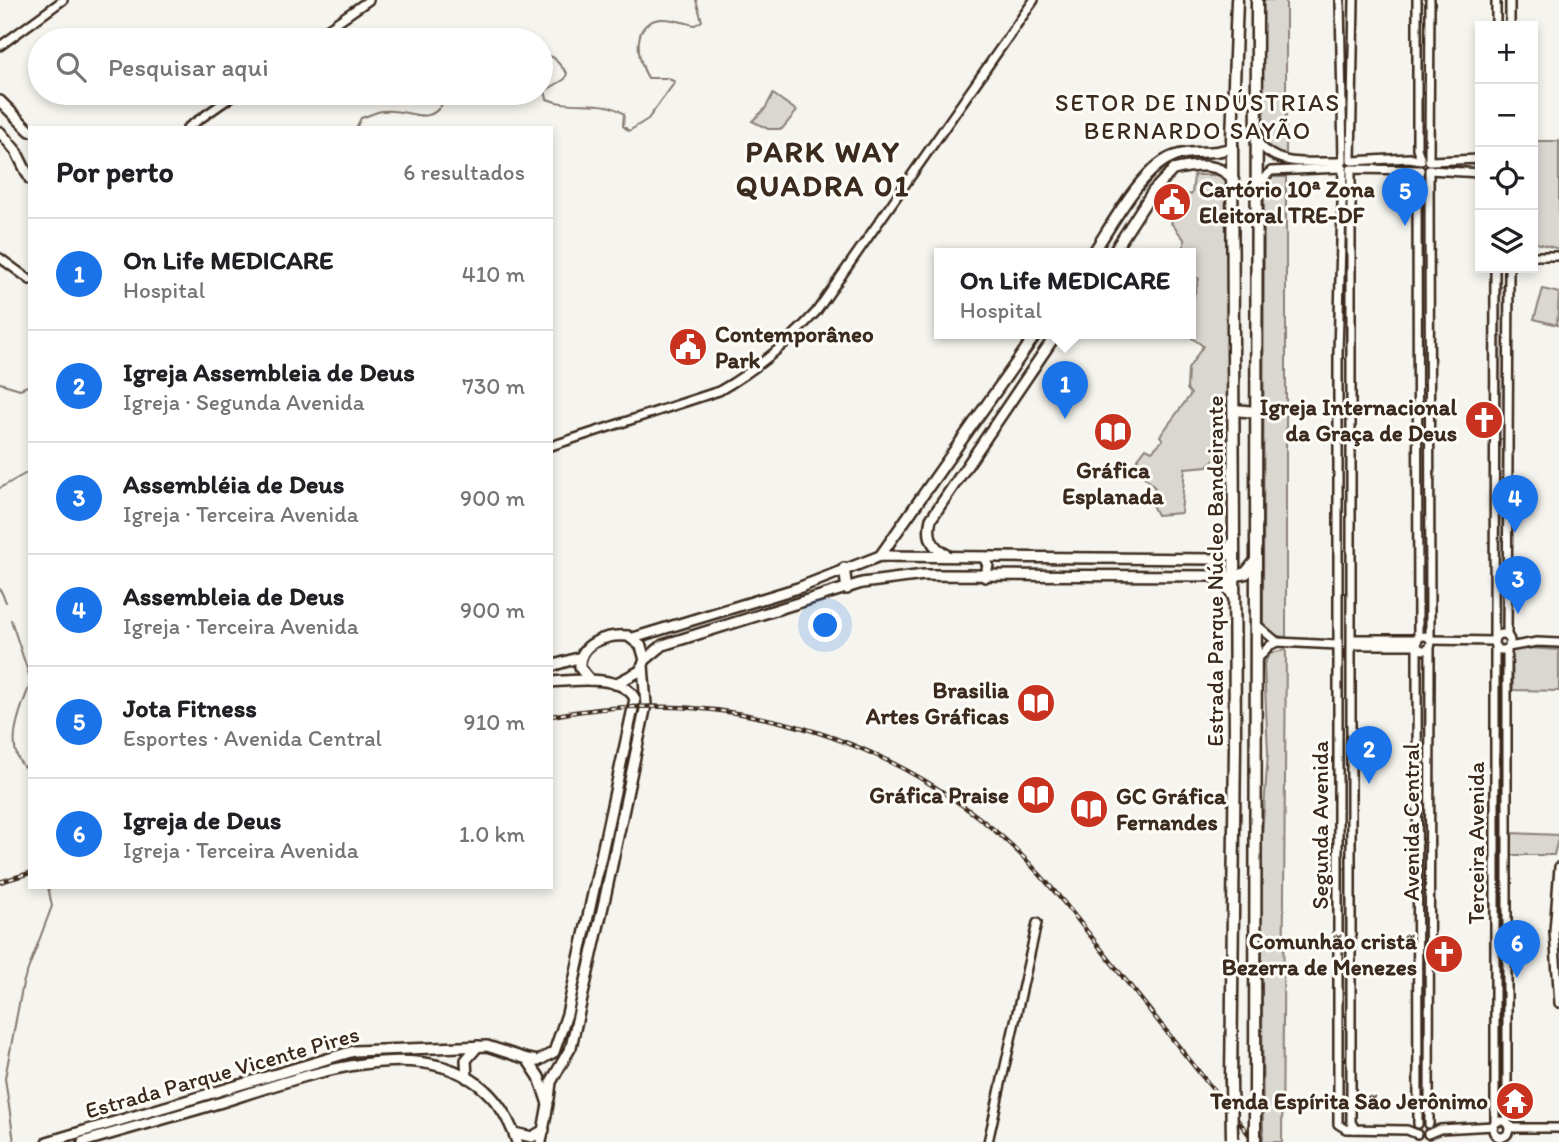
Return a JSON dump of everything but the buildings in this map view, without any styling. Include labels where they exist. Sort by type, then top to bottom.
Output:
[{"type":"highway","name":"Estrada Parque Núcleo Bandeirante","points":[[1232,1140],[1235,745],[1233,147],[1237,0]]},
{"type":"highway","name":"Estrada Parque Núcleo Bandeirante","points":[[1255,1142],[1257,0]]},
{"type":"highway","points":[[1234,394],[1245,398],[1256,395]]},
{"type":"highway","points":[[1234,410],[1256,412]]},
{"type":"highway","points":[[1234,576],[1246,573],[1256,560]]},
{"type":"highway","points":[[1215,577],[1226,583],[1234,597]]},
{"type":"highway","points":[[1235,745],[1246,750],[1256,743]]},
{"type":"main road","points":[[0,101],[28,129]]},
{"type":"main road","points":[[0,132],[16,151],[28,175]]},
{"type":"main road","points":[[1097,248],[1149,174],[1174,156],[1219,153],[1233,147]]},
{"type":"main road","points":[[1190,153],[1195,158],[1190,166]]},
{"type":"main road","points":[[1117,248],[1164,177],[1173,170],[1190,166],[1221,169],[1234,181]]},
{"type":"main road","points":[[1103,239],[1108,248]]},
{"type":"main road","points":[[880,556],[1033,339]]},
{"type":"main road","points":[[948,555],[935,546],[929,527],[945,495],[1053,339]]},
{"type":"main road","points":[[998,390],[1003,403],[1011,401]]},
{"type":"main road","points":[[983,409],[993,410],[999,418]]},
{"type":"main road","points":[[929,486],[937,498],[945,495]]},
{"type":"main road","points":[[553,665],[581,657],[601,639],[617,635],[633,638],[798,588],[880,556],[1214,559],[1226,555],[1235,537]]},
{"type":"main road","points":[[984,556],[988,565],[985,576]]},
{"type":"main road","points":[[1001,577],[999,565],[1004,556]]},
{"type":"main road","points":[[1199,558],[1202,566],[1199,575]]},
{"type":"main road","points":[[844,568],[847,589]]},
{"type":"main road","points":[[614,684],[629,678],[663,645],[879,579],[901,576],[1234,576]]},
{"type":"main road","points":[[541,1142],[551,1082],[571,1045],[646,705],[641,646],[633,638]]},
{"type":"main road","points":[[581,657],[580,668],[592,681]]},
{"type":"main road","points":[[527,1059],[538,1060],[554,1052],[567,1014],[635,705],[635,699],[629,690],[614,684],[592,681],[553,682]]},
{"type":"main road","points":[[467,1078],[466,1060],[478,1046]]},
{"type":"main road","name":"Estrada Parque Vicente Pires","points":[[47,1142],[354,1051],[478,1046],[502,1048],[527,1059]]},
{"type":"main road","points":[[527,1059],[539,1077],[548,1104]]},
{"type":"main road","name":"Estrada Parque Vicente Pires","points":[[83,1142],[357,1063],[413,1061],[435,1065],[467,1078],[496,1102],[515,1138]]},
{"type":"main road","points":[[138,1126],[138,1119],[153,1110]]},
{"type":"main road","points":[[110,1134],[121,1127],[121,1120]]},
{"type":"main road","points":[[515,1138],[532,1137],[544,1129]]},
{"type":"street","points":[[0,46],[63,0]]},
{"type":"street","points":[[328,28],[369,0]]},
{"type":"street","points":[[553,445],[719,391],[752,371],[786,344],[816,312],[1034,0]]},
{"type":"street","name":"Segunda Avenida","points":[[1340,0],[1346,164],[1353,288],[1353,1125],[1343,1129],[1338,1124],[1338,288],[1346,164],[1354,10],[1351,0]]},
{"type":"street","points":[[1417,0],[1417,148],[1425,161]]},
{"type":"street","points":[[1425,161],[1431,95],[1430,0]]},
{"type":"street","points":[[1496,21],[1497,0]]},
{"type":"street","points":[[1509,0],[1510,21]]},
{"type":"street","points":[[1340,9],[1354,10]]},
{"type":"street","points":[[1417,94],[1423,97],[1431,95]]},
{"type":"street","points":[[190,126],[220,105]]},
{"type":"street","points":[[1257,140],[1271,156],[1282,161],[1475,173]]},
{"type":"street","points":[[1257,185],[1267,172],[1410,158],[1425,161],[1475,159]]},
{"type":"street","points":[[1296,161],[1296,170]]},
{"type":"street","name":"Avenida Central","points":[[1417,1134],[1417,182],[1425,161]]},
{"type":"street","name":"Avenida Central","points":[[1425,161],[1429,170],[1431,311],[1428,1134]]},
{"type":"street","points":[[1538,256],[1559,256]]},
{"type":"street","points":[[0,258],[28,278]]},
{"type":"street","name":"Terceira Avenida","points":[[1493,1128],[1495,273]]},
{"type":"street","name":"Terceira Avenida","points":[[1509,273],[1510,1127]]},
{"type":"street","points":[[1496,286],[1500,282],[1509,283]]},
{"type":"street","points":[[1338,288],[1353,288]]},
{"type":"street","points":[[1338,297],[1353,298]]},
{"type":"street","points":[[1418,312],[1431,311]]},
{"type":"street","points":[[1495,424],[1508,424]]},
{"type":"street","points":[[1495,438],[1508,437]]},
{"type":"street","points":[[1417,467],[1424,470],[1431,468]]},
{"type":"street","points":[[1418,482],[1422,478],[1431,478]]},
{"type":"street","points":[[1338,480],[1352,479]]},
{"type":"street","points":[[1338,491],[1345,488],[1352,491]]},
{"type":"street","points":[[1256,623],[1264,634],[1277,642],[1337,642],[1345,649],[1352,642],[1418,642],[1425,650],[1431,643],[1447,642],[1494,643],[1500,650],[1508,643],[1559,643]]},
{"type":"street","points":[[1337,642],[1344,634],[1352,642]]},
{"type":"street","points":[[1418,642],[1424,635],[1431,643]]},
{"type":"street","points":[[1494,643],[1500,635],[1508,643]]},
{"type":"street","points":[[1256,662],[1277,642]]},
{"type":"street","points":[[1494,848],[1508,848]]},
{"type":"street","points":[[1417,849],[1430,849]]},
{"type":"street","points":[[1339,851],[1344,855],[1352,850]]},
{"type":"street","points":[[1339,866],[1345,862],[1352,866]]},
{"type":"street","points":[[1559,867],[1554,931],[1559,1003]]},
{"type":"street","points":[[988,1142],[1037,923]]},
{"type":"street","points":[[1338,962],[1352,962]]},
{"type":"street","points":[[1494,1046],[1500,1051],[1508,1045]]},
{"type":"street","points":[[1494,1059],[1497,1055],[1508,1059]]},
{"type":"street","points":[[1407,1130],[1418,1124],[1429,1124],[1440,1129]]},
{"type":"street","points":[[1353,1125],[1407,1130],[1422,1137],[1440,1129],[1559,1128]]},
{"type":"street","points":[[1493,1128],[1502,1137],[1510,1127]]},
{"type":"shaded area","points":[[1263,0],[1286,0],[1286,154],[1273,152],[1263,144]]},
{"type":"shaded area","points":[[773,94],[797,111],[782,129],[768,129],[752,121],[765,109]]},
{"type":"shaded area","points":[[1538,141],[1559,141],[1559,249],[1538,243]]},
{"type":"shaded area","points":[[1194,175],[1217,175],[1226,180],[1227,445],[1208,466],[1185,468],[1181,513],[1157,515],[1149,499],[1155,488],[1145,477],[1130,469],[1146,448],[1152,451],[1163,440],[1160,436],[1191,394],[1187,389],[1188,369],[1203,346],[1193,339],[1196,339],[1196,289],[1199,279],[1196,277],[1196,248],[1184,248],[1184,239],[1171,223],[1185,195],[1192,194]]},
{"type":"shaded area","points":[[1270,177],[1286,177],[1286,637],[1271,634],[1263,622],[1264,187]]},
{"type":"shaded area","points":[[1497,286],[1505,287],[1507,420],[1497,421]]},
{"type":"shaded area","points":[[1543,289],[1559,293],[1557,325],[1534,319]]},
{"type":"shaded area","points":[[1496,439],[1506,439],[1505,633],[1496,634]]},
{"type":"shaded area","points":[[1512,647],[1559,650],[1559,691],[1513,690]]},
{"type":"shaded area","points":[[1286,650],[1282,1142],[1263,1142],[1261,851],[1268,753],[1264,664],[1270,653]]},
{"type":"shaded area","points":[[1495,654],[1506,654],[1504,843],[1494,843]]},
{"type":"shaded area","points":[[1418,656],[1427,656],[1426,1119],[1418,1120]]},
{"type":"shaded area","points":[[1511,833],[1559,835],[1554,855],[1512,855]]},
{"type":"shaded area","points":[[1494,853],[1504,853],[1503,1045],[1496,1042]]},
{"type":"shaded area","points":[[1340,868],[1349,869],[1348,1125],[1339,1125]]},
{"type":"waterway","points":[[553,101],[616,109],[624,114],[623,126],[629,131],[648,119],[675,82],[667,78],[648,78],[639,52],[640,34],[644,27],[661,19],[695,25],[702,21],[696,0]]},
{"type":"waterway","points":[[553,58],[567,73],[565,79],[553,86]]},
{"type":"waterway","points":[[357,126],[361,118],[382,111],[420,116],[435,112],[442,105]]},
{"type":"waterway","points":[[0,383],[20,389],[28,386]]},
{"type":"waterway","points":[[0,488],[28,472]]},
{"type":"waterway","points":[[0,589],[6,602]]},
{"type":"waterway","points":[[11,620],[28,672]]},
{"type":"waterway","points":[[28,690],[15,731],[16,754],[28,770]]},
{"type":"waterway","points":[[14,1142],[5,1078],[23,983],[52,906],[48,889]]},
{"type":"railway","points":[[553,716],[610,708],[669,707],[728,712],[785,723],[840,740],[894,764],[945,793],[993,829],[1044,879],[1255,1142]]},
{"type":"railway","points":[[0,882],[28,874]]},
{"type":"place","name":"Cartório 10ª Zona Eleitoral TRE-DF","points":[[1172,202]]},
{"type":"place","name":"Jota Fitness","points":[[1405,226]]},
{"type":"place","name":"Contemporâneo Park","points":[[688,347]]},
{"type":"place","name":"On Life MEDICARE","points":[[1065,419]]},
{"type":"place","name":"Igreja Internacional da Graça de Deus","points":[[1484,420]]},
{"type":"place","name":"Gráfica Esplanada","points":[[1113,432]]},
{"type":"place","name":"Assembleia de Deus","points":[[1515,533]]},
{"type":"place","name":"Assembléia de Deus","points":[[1518,614]]},
{"type":"place","name":"Brasilia Artes Gráficas","points":[[1036,703]]},
{"type":"place","name":"Igreja Assembleia de Deus","points":[[1369,784]]},
{"type":"place","name":"Gráfica Praise","points":[[1036,795]]},
{"type":"place","name":"GC Gráfica Fernandes","points":[[1089,809]]},
{"type":"place","name":"Comunhão cristã Bezerra de Menezes","points":[[1444,954]]},
{"type":"place","name":"Igreja de Deus","points":[[1517,978]]},
{"type":"place","name":"Tenda Espírita São Jerônimo","points":[[1515,1101]]},
{"type":"district","name":"SETOR DE INDÚSTRIAS BERNARDO SAYÃO","points":[[1198,116]]},
{"type":"district","name":"PARK WAY QUADRA 01","points":[[823,168]]}]
